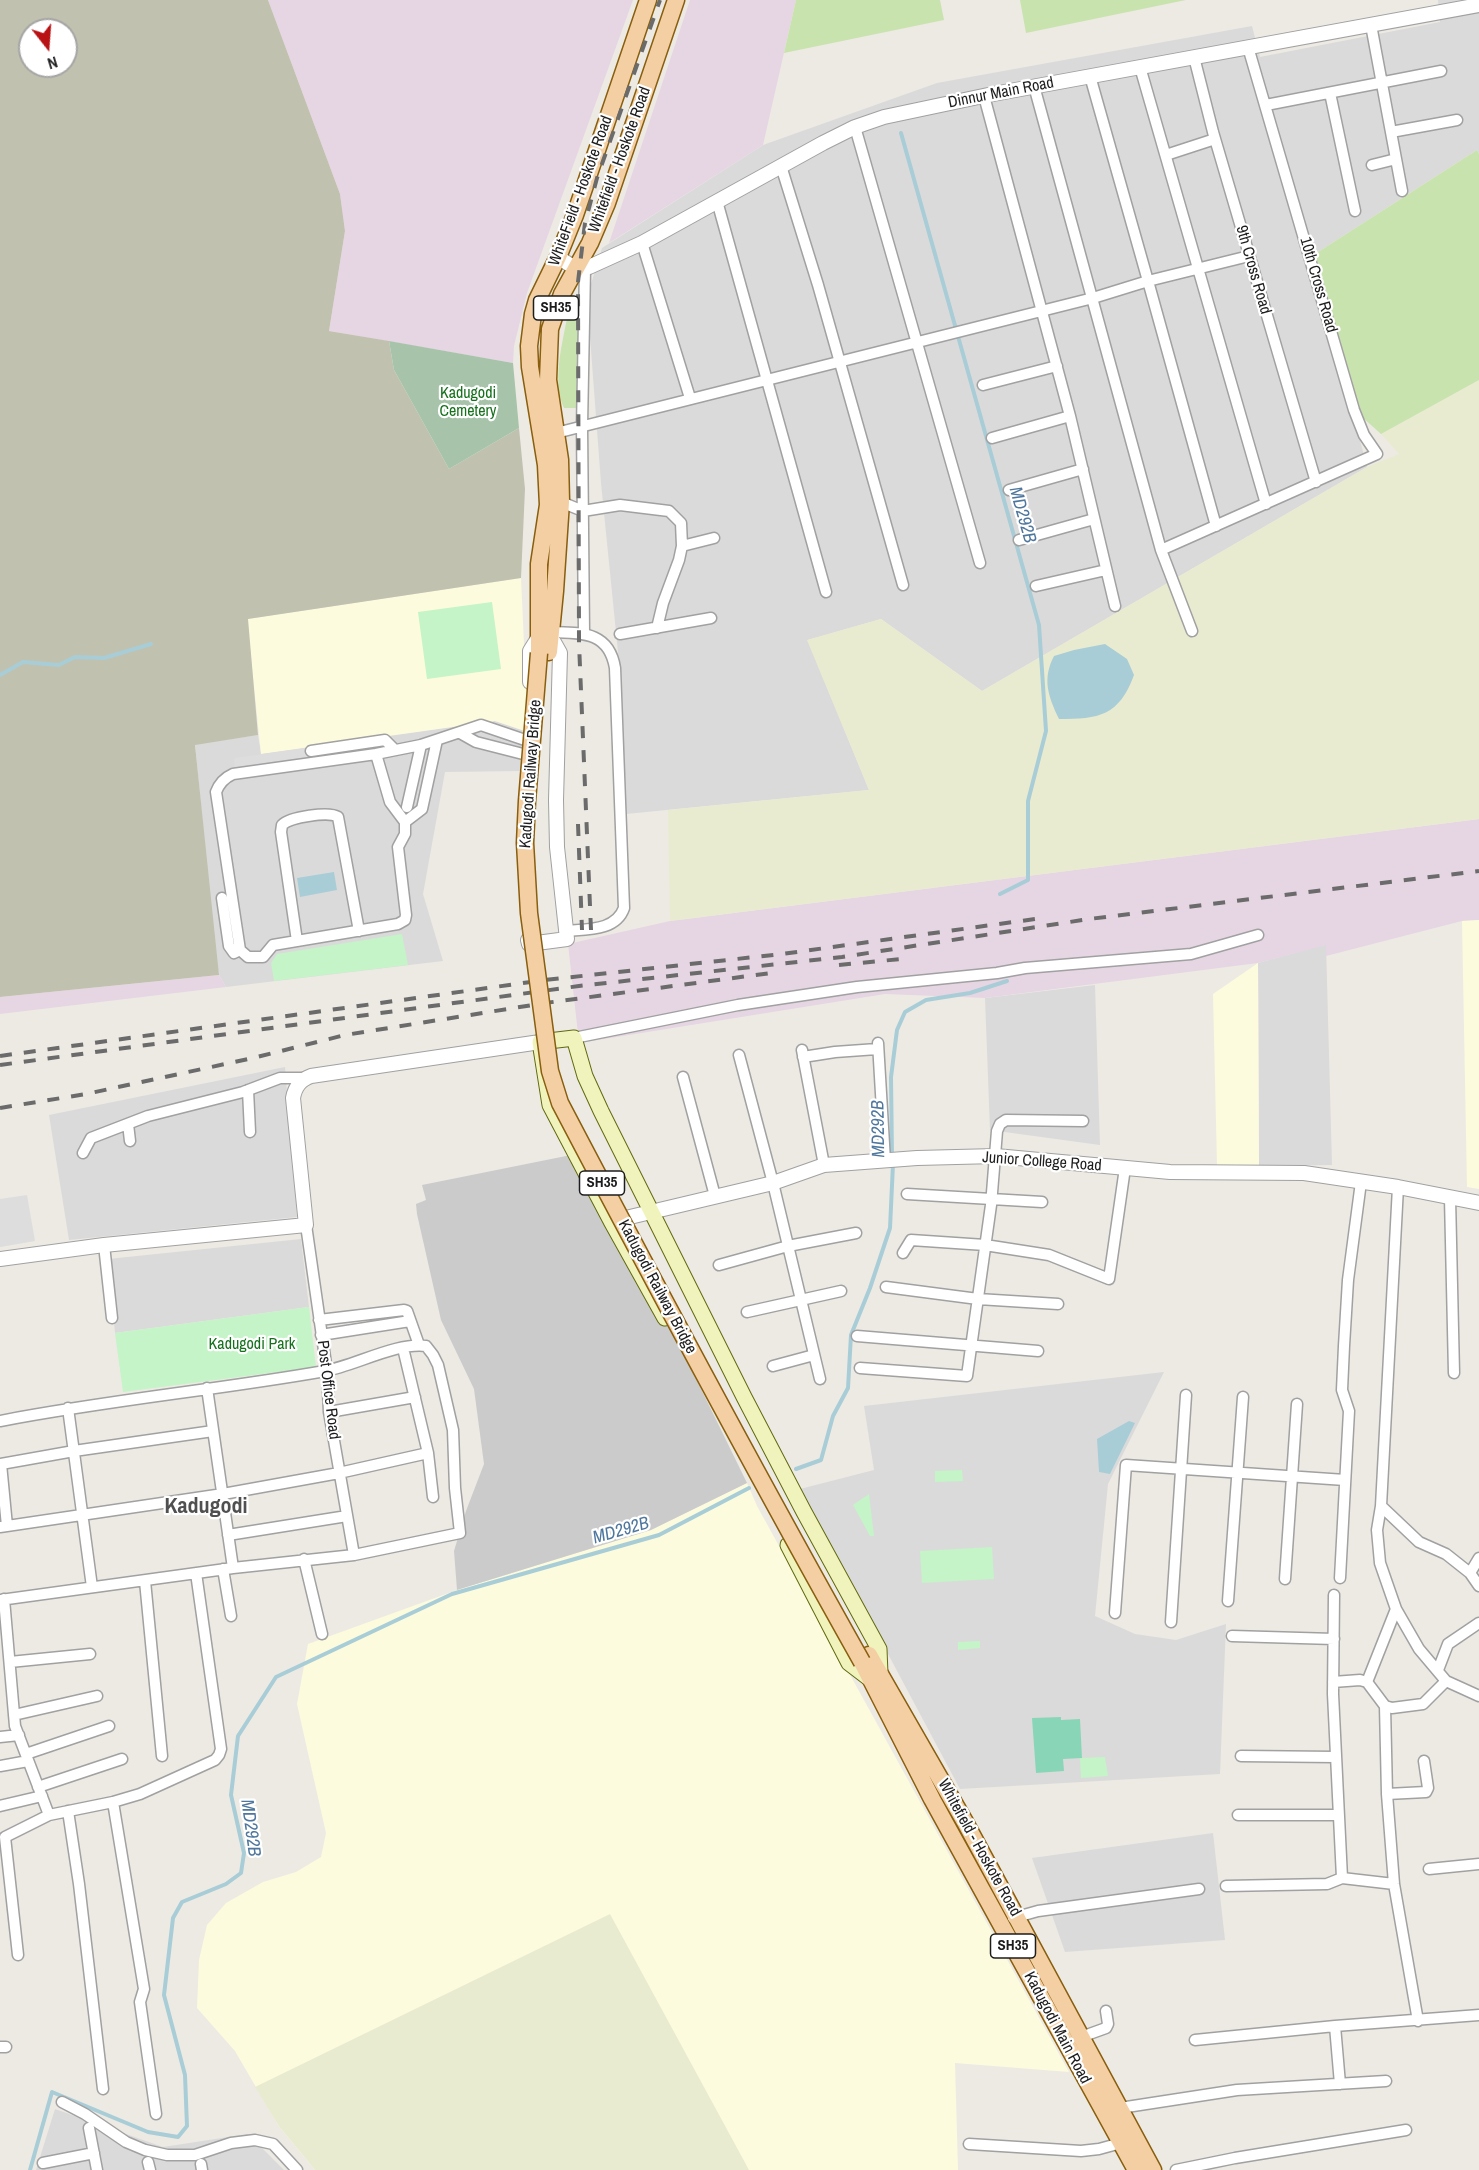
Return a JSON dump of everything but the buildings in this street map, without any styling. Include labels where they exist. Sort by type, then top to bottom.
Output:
[{"type":"main road","name":"WhiteField - Hoskote Road","points":[[546,641],[539,564],[548,505],[546,465],[549,434],[530,367],[531,328],[537,300],[575,215],[648,0]]},
{"type":"main road","name":"Whitefield - Hoskote Road","points":[[546,641],[561,502],[560,460],[549,434],[550,329],[562,294],[581,269],[607,203],[675,0]]},
{"type":"main road","name":"Kadugodi Railway Bridge","points":[[546,641],[526,801],[525,853],[529,913],[554,1087],[646,1268],[785,1526],[865,1659]]},
{"type":"main road","points":[[574,1038],[589,1085],[766,1439],[879,1649],[875,1677],[849,1662],[751,1474],[611,1221],[550,1105],[540,1042],[574,1038]]},
{"type":"main road","name":"Kadugodi Main Road","points":[[865,1659],[932,1799],[1136,2170]]},
{"type":"main road","name":"Whitefield - Hoskote Road","points":[[875,1677],[1017,1916],[1154,2170]]},
{"type":"street","name":"Dinnur Main Road","points":[[581,269],[642,243],[855,127],[884,117],[1090,76],[1479,5]]},
{"type":"street","points":[[1371,25],[1402,191]]},
{"type":"street","name":"10th Cross Road","points":[[1248,47],[1354,410],[1364,435],[1377,454],[1316,482]]},
{"type":"street","name":"9th Cross Road","points":[[1194,57],[1215,139],[1316,482]]},
{"type":"street","points":[[1140,67],[1266,504]]},
{"type":"street","points":[[1266,105],[1441,71]]},
{"type":"street","points":[[1090,76],[1216,526]]},
{"type":"street","points":[[1034,87],[1161,550],[1192,631]]},
{"type":"street","points":[[1330,93],[1355,211]]},
{"type":"street","points":[[984,96],[1070,416],[1115,606]]},
{"type":"street","points":[[1391,132],[1457,120]]},
{"type":"street","points":[[855,127],[980,563]]},
{"type":"street","points":[[1166,155],[1215,139]]},
{"type":"street","points":[[1372,165],[1396,159]]},
{"type":"street","points":[[781,166],[840,361],[903,585]]},
{"type":"street","points":[[717,201],[826,592]]},
{"type":"street","points":[[642,243],[690,398]]},
{"type":"street","points":[[558,256],[581,269],[584,633]]},
{"type":"street","points":[[549,434],[1093,298],[1148,281],[1249,256]]},
{"type":"street","points":[[983,386],[1056,366]]},
{"type":"street","points":[[992,438],[1070,416]]},
{"type":"street","points":[[1009,490],[1083,469]]},
{"type":"street","points":[[1161,550],[1316,482]]},
{"type":"street","points":[[561,502],[583,511],[620,505],[669,511],[681,523],[682,546],[679,560],[663,603],[657,628]]},
{"type":"street","points":[[1019,540],[1094,519]]},
{"type":"street","points":[[682,546],[714,538]]},
{"type":"street","points":[[1036,586],[1107,570]]},
{"type":"street","points":[[620,634],[711,618]]},
{"type":"street","points":[[546,641],[560,653],[557,847],[566,931],[567,939],[529,944],[522,924],[518,850],[528,741],[530,651],[546,641],[584,633],[599,639],[614,661],[624,908],[620,917],[611,924],[566,931]]},
{"type":"street","points":[[376,754],[390,802],[405,822],[405,834],[398,848],[405,920],[398,924],[273,945],[268,954],[258,959],[248,957],[240,950],[216,792],[224,779],[233,774],[376,754],[421,745],[481,725],[528,741]]},
{"type":"street","points":[[460,733],[476,742],[526,755]]},
{"type":"street","points":[[311,751],[385,740],[395,750]]},
{"type":"street","points":[[405,822],[422,809],[437,740]]},
{"type":"street","points":[[407,807],[421,745]]},
{"type":"street","points":[[297,941],[281,832],[282,825],[291,820],[334,814],[338,817],[359,931]]},
{"type":"street","points":[[222,898],[229,946],[234,953],[240,950]]},
{"type":"street","points":[[574,1038],[738,1005],[857,987],[997,973],[1025,968],[1191,954],[1258,935]]},
{"type":"street","points":[[83,1153],[91,1138],[148,1116],[248,1090],[280,1078],[305,1078],[540,1042]]},
{"type":"street","points":[[824,1165],[812,1094],[802,1054],[878,1046],[885,1161]]},
{"type":"street","points":[[739,1055],[773,1183],[820,1379]]},
{"type":"street","points":[[683,1077],[715,1196]]},
{"type":"street","points":[[0,1259],[104,1245],[306,1225],[293,1098],[297,1086],[305,1078]]},
{"type":"street","points":[[248,1090],[250,1132]]},
{"type":"street","points":[[860,1368],[967,1376],[991,1199],[997,1131],[1000,1124],[1006,1120],[1083,1122]]},
{"type":"street","points":[[128,1124],[130,1141]]},
{"type":"street","name":"Junior College Road","points":[[611,1221],[773,1183],[824,1165],[996,1156],[1170,1172],[1304,1173],[1398,1187],[1479,1203]]},
{"type":"street","points":[[903,1253],[911,1240],[985,1245],[1049,1255],[1109,1279],[1125,1168]]},
{"type":"street","points":[[1340,1578],[1349,1411],[1342,1389],[1344,1346],[1348,1280],[1361,1182]]},
{"type":"street","points":[[1398,1187],[1377,1545],[1380,1563],[1396,1609],[1419,1649],[1446,1681],[1479,1696]]},
{"type":"street","points":[[907,1194],[1042,1202]]},
{"type":"street","points":[[1450,1198],[1454,1373]]},
{"type":"street","name":"Post Office Road","points":[[306,1225],[327,1371],[330,1412],[354,1555]]},
{"type":"street","points":[[719,1265],[788,1246],[856,1233]]},
{"type":"street","points":[[104,1245],[112,1318]]},
{"type":"street","points":[[886,1287],[978,1299],[1058,1304]]},
{"type":"street","points":[[747,1312],[841,1292]]},
{"type":"street","points":[[319,1320],[404,1310],[407,1311],[419,1345]]},
{"type":"street","points":[[321,1335],[410,1321]]},
{"type":"street","points":[[857,1336],[1038,1351]]},
{"type":"street","points":[[0,1420],[327,1371],[419,1345],[426,1346],[430,1350],[438,1365],[453,1430],[455,1488],[460,1533],[354,1555],[228,1568],[2,1599],[4,1637],[10,1662],[14,1715],[19,1735],[49,1815]]},
{"type":"street","points":[[404,1348],[428,1453],[433,1497]]},
{"type":"street","points":[[773,1366],[814,1355]]},
{"type":"street","points":[[207,1388],[228,1535],[231,1616]]},
{"type":"street","points":[[1171,1622],[1186,1395]]},
{"type":"street","points":[[330,1412],[415,1397]]},
{"type":"street","points":[[1228,1601],[1243,1397]]},
{"type":"street","points":[[1285,1579],[1297,1404]]},
{"type":"street","points":[[68,1408],[92,1587]]},
{"type":"street","points":[[213,1431],[0,1462],[4,1526],[222,1494],[339,1473],[428,1453]]},
{"type":"street","points":[[1115,1613],[1125,1465],[1345,1480]]},
{"type":"street","points":[[1381,1506],[1419,1542],[1446,1554],[1470,1573],[1479,1586]]},
{"type":"street","points":[[228,1535],[347,1516]]},
{"type":"street","points":[[1470,1573],[1479,1558]]},
{"type":"street","points":[[304,1559],[322,1634]]},
{"type":"street","points":[[18,1956],[2,1838],[49,1815],[113,1802],[151,1789],[215,1760],[219,1755],[196,1573]]},
{"type":"street","points":[[145,1581],[162,1756]]},
{"type":"street","points":[[1334,1595],[1335,1757],[1342,1878]]},
{"type":"street","points":[[1367,1682],[1396,1609]]},
{"type":"street","points":[[1438,1670],[1448,1644],[1479,1623]]},
{"type":"street","points":[[1232,1636],[1334,1639]]},
{"type":"street","points":[[10,1662],[90,1654]]},
{"type":"street","points":[[1333,1682],[1360,1680],[1367,1682],[1385,1706],[1387,1794],[1394,1884],[1418,2021]]},
{"type":"street","points":[[1385,1706],[1400,1708],[1423,1704],[1446,1681]]},
{"type":"street","points":[[14,1715],[97,1696]]},
{"type":"street","points":[[0,1766],[109,1726]]},
{"type":"street","points":[[0,1737],[19,1735]]},
{"type":"street","points":[[1241,1756],[1335,1757]]},
{"type":"street","points":[[0,1806],[122,1759]]},
{"type":"street","points":[[1387,1794],[1426,1792],[1428,1788],[1424,1761]]},
{"type":"street","points":[[113,1802],[144,1989],[140,2002],[156,2114]]},
{"type":"street","points":[[68,1811],[103,2089]]},
{"type":"street","points":[[1238,1815],[1338,1815]]},
{"type":"street","points":[[1429,1869],[1479,1864]]},
{"type":"street","points":[[1226,1886],[1327,1884],[1342,1878],[1394,1884]]},
{"type":"street","points":[[1001,1924],[1017,1916],[1199,1889]]},
{"type":"street","points":[[1082,2037],[1106,2028],[1108,2024],[1106,2011]]},
{"type":"street","points":[[1194,2040],[1479,2015]]},
{"type":"street","points":[[1335,2026],[1340,2084]]},
{"type":"street","points":[[1120,2108],[1237,2090],[1386,2081]]},
{"type":"street","points":[[62,2102],[86,2114],[126,2142],[145,2150],[167,2155],[195,2155],[231,2143],[255,2140],[273,2144],[297,2170]]},
{"type":"street","points":[[89,2128],[97,2170]]},
{"type":"street","points":[[1176,2170],[1406,2130]]},
{"type":"street","points":[[969,2144],[1081,2151],[1121,2143]]},
{"type":"street","points":[[43,2163],[94,2153]]},
{"type":"shaded area","points":[[0,0],[268,0],[340,194],[345,231],[329,331],[389,341],[394,370],[449,469],[519,428],[525,489],[521,578],[248,619],[258,735],[195,745],[219,975],[0,997]]},
{"type":"shaded area","points":[[268,0],[633,0],[527,293],[514,346],[513,363],[329,331],[345,231],[340,194]]},
{"type":"shaded area","points":[[690,0],[796,0],[763,145],[609,243]]},
{"type":"shaded area","points":[[1438,0],[1479,0],[1479,154],[1477,150],[1315,254],[1332,333],[1367,467],[982,691],[881,619],[808,640],[869,790],[626,814],[618,652],[601,483],[587,297],[602,248],[763,145],[937,83],[1252,26],[1260,57],[1440,22]]},
{"type":"shaded area","points":[[1479,380],[1479,819],[670,921],[668,810],[869,790],[807,640],[881,619],[982,691],[1367,467],[1399,454],[1381,434]]},
{"type":"shaded area","points":[[521,578],[528,732],[495,721],[261,754],[247,619]]},
{"type":"shaded area","points":[[495,721],[528,732],[522,771],[445,772],[423,894],[443,961],[226,987],[219,975],[215,951],[195,744],[258,735],[261,753]]},
{"type":"shaded area","points":[[306,748],[307,757],[235,767],[234,758]]},
{"type":"shaded area","points":[[1479,819],[1479,920],[1462,921],[1326,956],[1326,945],[1258,963],[985,998],[885,994],[579,1043],[568,944],[670,921]]},
{"type":"shaded area","points":[[1479,920],[1479,1189],[1467,1187],[1462,921]]},
{"type":"shaded area","points":[[1326,944],[1332,1165],[1259,1166],[1258,963]]},
{"type":"shaded area","points":[[1258,963],[1259,1166],[1217,1165],[1213,994]]},
{"type":"shaded area","points":[[219,975],[226,987],[0,1014],[0,997]]},
{"type":"shaded area","points":[[1095,985],[1100,1145],[990,1130],[985,998]]},
{"type":"shaded area","points":[[285,1067],[297,1217],[69,1240],[49,1115]]},
{"type":"shaded area","points":[[581,1153],[636,1256],[747,1483],[651,1530],[457,1590],[454,1551],[484,1464],[474,1389],[441,1320],[416,1204],[426,1200],[422,1185]]},
{"type":"shaded area","points":[[27,1195],[35,1241],[0,1247],[0,1199]]},
{"type":"shaded area","points":[[301,1239],[309,1307],[115,1333],[108,1259]]},
{"type":"shaded area","points":[[1164,1372],[1108,1484],[1095,1616],[1135,1634],[1176,1640],[1226,1624],[1220,1774],[960,1789],[800,1489],[874,1470],[864,1406]]},
{"type":"shaded area","points":[[747,1483],[757,1506],[1069,2072],[955,2063],[958,2170],[315,2170],[278,2125],[235,2051],[197,2008],[199,1960],[207,1925],[226,1903],[263,1882],[296,1872],[321,1857],[326,1833],[297,1704],[308,1644],[457,1590],[651,1530]]},
{"type":"shaded area","points":[[1213,1833],[1225,1940],[1065,1952],[1032,1858]]},
{"type":"shaded area","points":[[610,1914],[749,2170],[315,2170],[278,2125],[255,2087]]},
{"type":"shaded area","points":[[55,2109],[163,2147],[248,2134],[284,2170],[36,2170]]},
{"type":"green space","points":[[796,0],[940,0],[944,20],[784,53]]},
{"type":"green space","points":[[1020,0],[1186,0],[1026,33]]},
{"type":"green space","points":[[1477,150],[1479,154],[1479,380],[1381,434],[1362,417],[1315,254]]},
{"type":"green space","points":[[567,318],[581,319],[579,408],[564,408],[560,398],[559,363]]},
{"type":"green space","name":"Kadugodi Cemetery","points":[[389,341],[513,363],[519,428],[449,469],[394,370]]},
{"type":"green space","points":[[492,602],[501,669],[427,679],[418,612]]},
{"type":"green space","points":[[402,934],[408,965],[274,981],[271,963],[277,954]]},
{"type":"green space","name":"Kadugodi Park","points":[[309,1307],[316,1367],[123,1392],[115,1333]]},
{"type":"green space","points":[[962,1470],[963,1481],[935,1482],[935,1471]]},
{"type":"green space","points":[[869,1494],[874,1536],[870,1536],[853,1505]]},
{"type":"green space","points":[[992,1547],[994,1579],[922,1583],[920,1551]]},
{"type":"green space","points":[[980,1641],[980,1648],[958,1650],[958,1642]]},
{"type":"green space","points":[[1061,1717],[1061,1720],[1080,1719],[1082,1758],[1063,1759],[1064,1771],[1036,1773],[1032,1718]]},
{"type":"green space","points":[[1105,1757],[1108,1776],[1081,1778],[1080,1758]]},
{"type":"water","points":[[1105,644],[1127,659],[1134,675],[1122,699],[1114,707],[1096,716],[1059,719],[1052,703],[1047,680],[1054,656]]},
{"type":"water","points":[[334,872],[337,890],[300,897],[297,878]]},
{"type":"water","points":[[1129,1421],[1135,1423],[1110,1474],[1099,1472],[1097,1439]]},
{"type":"waterway","name":"MD292B","points":[[901,133],[1039,625],[1046,731],[1028,801],[1028,880],[1000,894]]},
{"type":"waterway","points":[[0,675],[23,662],[59,665],[75,657],[104,658],[151,644]]},
{"type":"waterway","name":"MD292B","points":[[892,1157],[891,1077],[897,1030],[905,1012],[926,1000],[970,993],[1007,981]]},
{"type":"waterway","name":"MD292B","points":[[796,1469],[821,1460],[833,1416],[848,1388],[851,1335],[890,1228],[893,1164]]},
{"type":"waterway","name":"MD292B","points":[[30,2170],[52,2092],[148,2132],[178,2137],[187,2126],[185,2075],[164,1995],[173,1918],[182,1902],[226,1884],[241,1873],[244,1853],[231,1795],[238,1736],[276,1677],[452,1594],[659,1535],[749,1488]]},
{"type":"railway","points":[[591,930],[579,643],[578,282],[585,223],[597,178],[660,0]]},
{"type":"railway","points":[[578,824],[582,930]]},
{"type":"railway","points":[[0,1065],[579,986],[842,957],[1089,919],[1479,871]]},
{"type":"railway","points":[[0,1056],[545,980],[782,954],[1035,919]]},
{"type":"railway","points":[[839,965],[901,959]]},
{"type":"railway","points":[[0,1108],[86,1094],[253,1058],[345,1035],[545,1003],[771,973]]},
{"type":"district","name":"Kadugodi","points":[[206,1507]]}]
